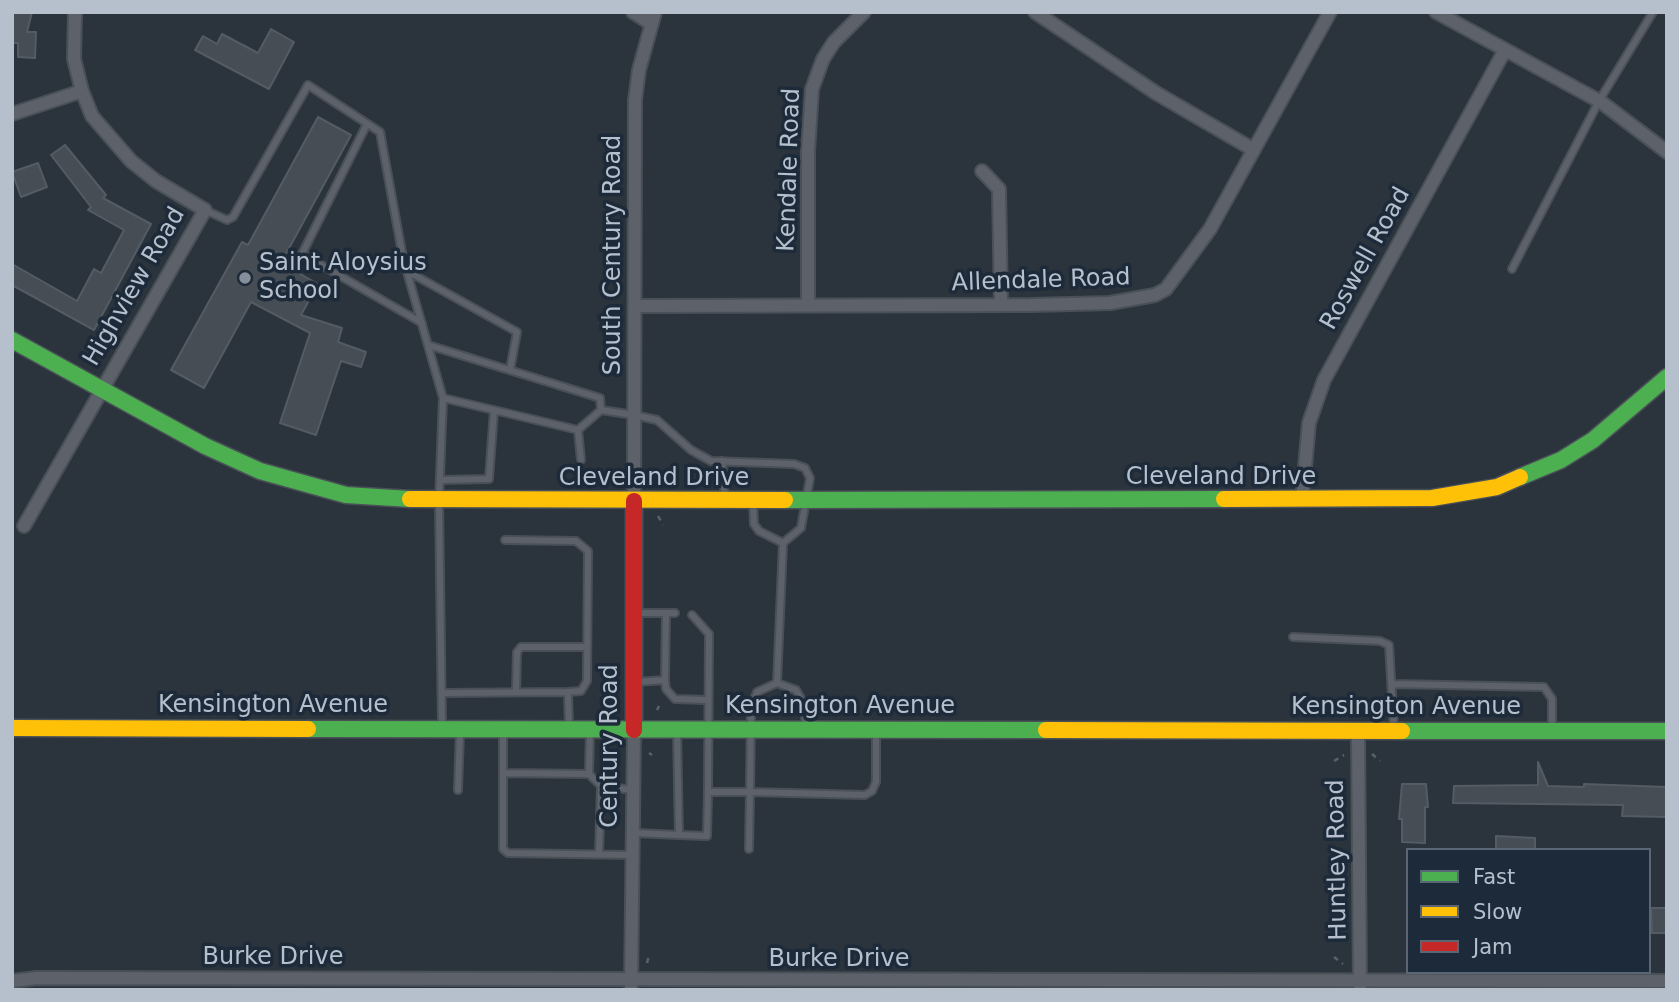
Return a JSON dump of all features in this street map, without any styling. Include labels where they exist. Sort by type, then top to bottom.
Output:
[{"type":"street","name":"Highview Road","points":[[24,526],[100,388],[205,210],[156,181],[131,161],[92,116],[74,59],[75,12]]},
{"type":"street","points":[[633,12],[652,18]]},
{"type":"street","name":"Kendale Road","points":[[807,304],[808,151],[812,89],[823,58],[834,42],[864,12]]},
{"type":"street","points":[[1035,12],[1156,93],[1254,150]]},
{"type":"street","name":"Allendale Road","points":[[635,306],[1110,303],[1139,300],[1166,289],[1210,229],[1330,12]]},
{"type":"street","points":[[1436,12],[1599,101],[1667,152]]},
{"type":"street","name":"South Century Road","points":[[634,501],[635,100],[652,18]]},
{"type":"street","name":"Roswell Road","points":[[1302,500],[1309,423],[1324,380],[1505,50]]},
{"type":"street","points":[[12,114],[82,91]]},
{"type":"street","points":[[982,171],[999,189],[1001,305]]},
{"type":"street","name":"Cleveland Drive","points":[[12,340],[205,446],[292,482],[346,495],[439,501],[1432,498],[1479,491],[1525,477],[1592,440],[1667,377]]},
{"type":"street","name":"Century Road","points":[[631,985],[635,855],[634,501]]},
{"type":"street","name":"Kensington Avenue","points":[[12,729],[1667,730]]},
{"type":"street","name":"Huntley Road","points":[[1358,731],[1360,985]]},
{"type":"street","name":"Burke Drive","points":[[12,981],[37,978],[233,984],[872,986],[1667,981]]},
{"type":"lane","points":[[1512,269],[1599,101],[1653,12]]},
{"type":"lane","points":[[205,210],[227,220],[233,217],[308,85],[380,132],[407,271],[443,398],[439,501],[442,729]]},
{"type":"lane","points":[[368,124],[302,254],[422,323]]},
{"type":"lane","points":[[407,271],[517,332],[510,370]]},
{"type":"lane","points":[[428,345],[600,398],[601,410]]},
{"type":"lane","points":[[443,398],[578,430]]},
{"type":"lane","points":[[440,480],[489,479],[494,410]]},
{"type":"lane","points":[[578,430],[601,410],[634,415],[657,420],[691,450],[710,461],[794,464],[805,468],[810,478],[801,528],[783,543],[777,683]]},
{"type":"lane","points":[[578,430],[581,460]]},
{"type":"lane","points":[[722,461],[725,501]]},
{"type":"lane","points":[[753,501],[754,524],[759,531],[783,543]]},
{"type":"lane","points":[[443,693],[568,692],[581,691],[584,688],[588,551],[576,541],[505,540]]},
{"type":"lane","points":[[635,613],[675,614]]},
{"type":"lane","points":[[666,613],[666,689],[675,699],[707,700]]},
{"type":"lane","points":[[635,833],[707,836],[709,634],[692,615]]},
{"type":"lane","points":[[1293,637],[1384,642],[1390,650],[1394,731]]},
{"type":"lane","points":[[516,692],[517,652],[521,646],[587,647]]},
{"type":"lane","points":[[634,682],[665,680]]},
{"type":"lane","points":[[749,849],[750,730],[754,696],[763,688],[777,683],[789,686],[800,696],[806,730]]},
{"type":"lane","points":[[1393,684],[1544,688],[1552,699],[1552,730]]},
{"type":"lane","points":[[568,692],[569,730]]},
{"type":"lane","points":[[458,790],[460,729]]},
{"type":"lane","points":[[503,729],[503,849],[508,853],[635,855]]},
{"type":"lane","points":[[589,774],[590,730]]},
{"type":"lane","points":[[677,730],[679,835]]},
{"type":"lane","points":[[708,792],[865,795],[872,791],[876,782],[876,730]]},
{"type":"lane","points":[[503,773],[589,774],[601,786],[634,790]]},
{"type":"lane","points":[[599,854],[601,786]]},
{"type":"path","points":[[614,474],[619,476]]},
{"type":"path","points":[[657,483],[660,478]]},
{"type":"path","points":[[658,515],[663,525]]},
{"type":"path","points":[[1334,761],[1346,753]]},
{"type":"path","points":[[1371,753],[1380,761]]},
{"type":"path","points":[[612,758],[619,755]]},
{"type":"path","points":[[647,963],[649,956]]},
{"type":"path","points":[[1334,957],[1343,964]]},
{"type":"building","points":[[12,12],[32,12],[27,32],[36,32],[35,58],[18,57],[18,43],[12,43]]},
{"type":"building","points":[[271,29],[294,42],[269,89],[195,50],[203,36],[217,44],[222,34],[258,53]]},
{"type":"building","points":[[318,117],[351,135],[281,263],[318,284],[301,315],[342,328],[338,342],[366,352],[361,367],[341,361],[316,435],[280,423],[310,333],[251,302],[204,388],[171,370],[242,242],[248,245]]},
{"type":"building","points":[[65,145],[106,195],[103,198],[151,224],[94,330],[12,285],[12,264],[77,301],[94,269],[101,273],[124,230],[88,210],[91,207],[51,155]]},
{"type":"building","points":[[38,163],[47,187],[21,197],[12,172]]},
{"type":"building","points":[[1538,762],[1548,786],[1584,787],[1584,784],[1667,787],[1667,817],[1622,816],[1623,805],[1453,803],[1454,786],[1538,785]]},
{"type":"building","points":[[1402,784],[1426,784],[1428,807],[1425,807],[1425,843],[1402,842],[1402,819],[1399,819]]},
{"type":"building","points":[[1496,836],[1535,838],[1535,848],[1496,848]]},
{"type":"building","points":[[1651,908],[1667,908],[1667,933],[1652,933]]},
{"type":"traffic: fast","points":[[12,340],[205,446],[260,471],[346,495],[410,499]]},
{"type":"traffic: fast","points":[[1520,477],[1561,460],[1593,440],[1667,377]]},
{"type":"traffic: fast","points":[[785,500],[1224,499]]},
{"type":"traffic: fast","points":[[308,729],[1046,730]]},
{"type":"traffic: fast","points":[[1402,731],[1667,731]]},
{"type":"traffic: slow","points":[[1224,499],[1432,498],[1497,487],[1520,477]]},
{"type":"traffic: slow","points":[[410,499],[785,500]]},
{"type":"traffic: slow","points":[[12,728],[308,729]]},
{"type":"traffic: slow","points":[[1046,730],[1402,731]]},
{"type":"traffic: jam","points":[[634,501],[634,730]]},
{"type":"place","name":"Saint Aloysius School","points":[[245,278]]}]
